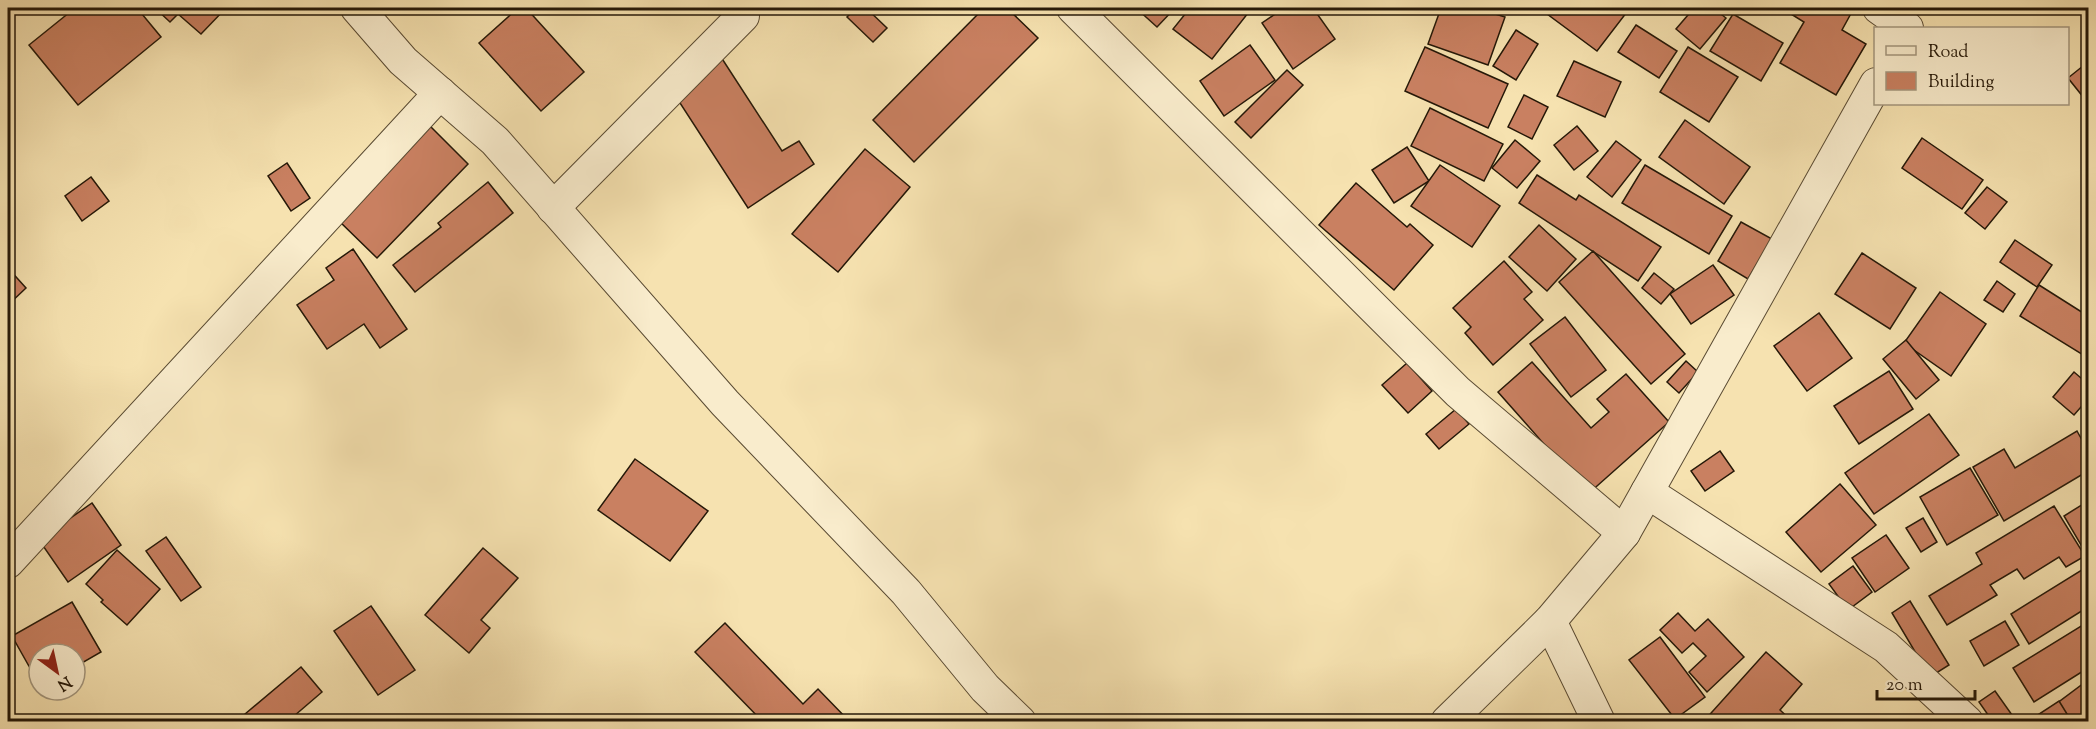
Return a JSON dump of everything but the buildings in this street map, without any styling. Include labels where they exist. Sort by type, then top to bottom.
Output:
[{"type":"street","points":[[357,8],[403,61],[495,141],[724,403],[906,592],[985,688],[1020,722]]},
{"type":"street","points":[[1073,8],[1458,392],[1624,533]]},
{"type":"street","points":[[1879,8],[1906,27]]},
{"type":"street","points":[[1908,27],[1918,8]]},
{"type":"street","points":[[553,208],[743,16]]},
{"type":"street","points":[[1447,722],[1550,621],[1624,533],[1874,86]]},
{"type":"street","points":[[8,562],[440,93]]},
{"type":"street","points":[[1647,492],[1886,647],[1967,722]]},
{"type":"street","points":[[1550,621],[1599,722]]}]
